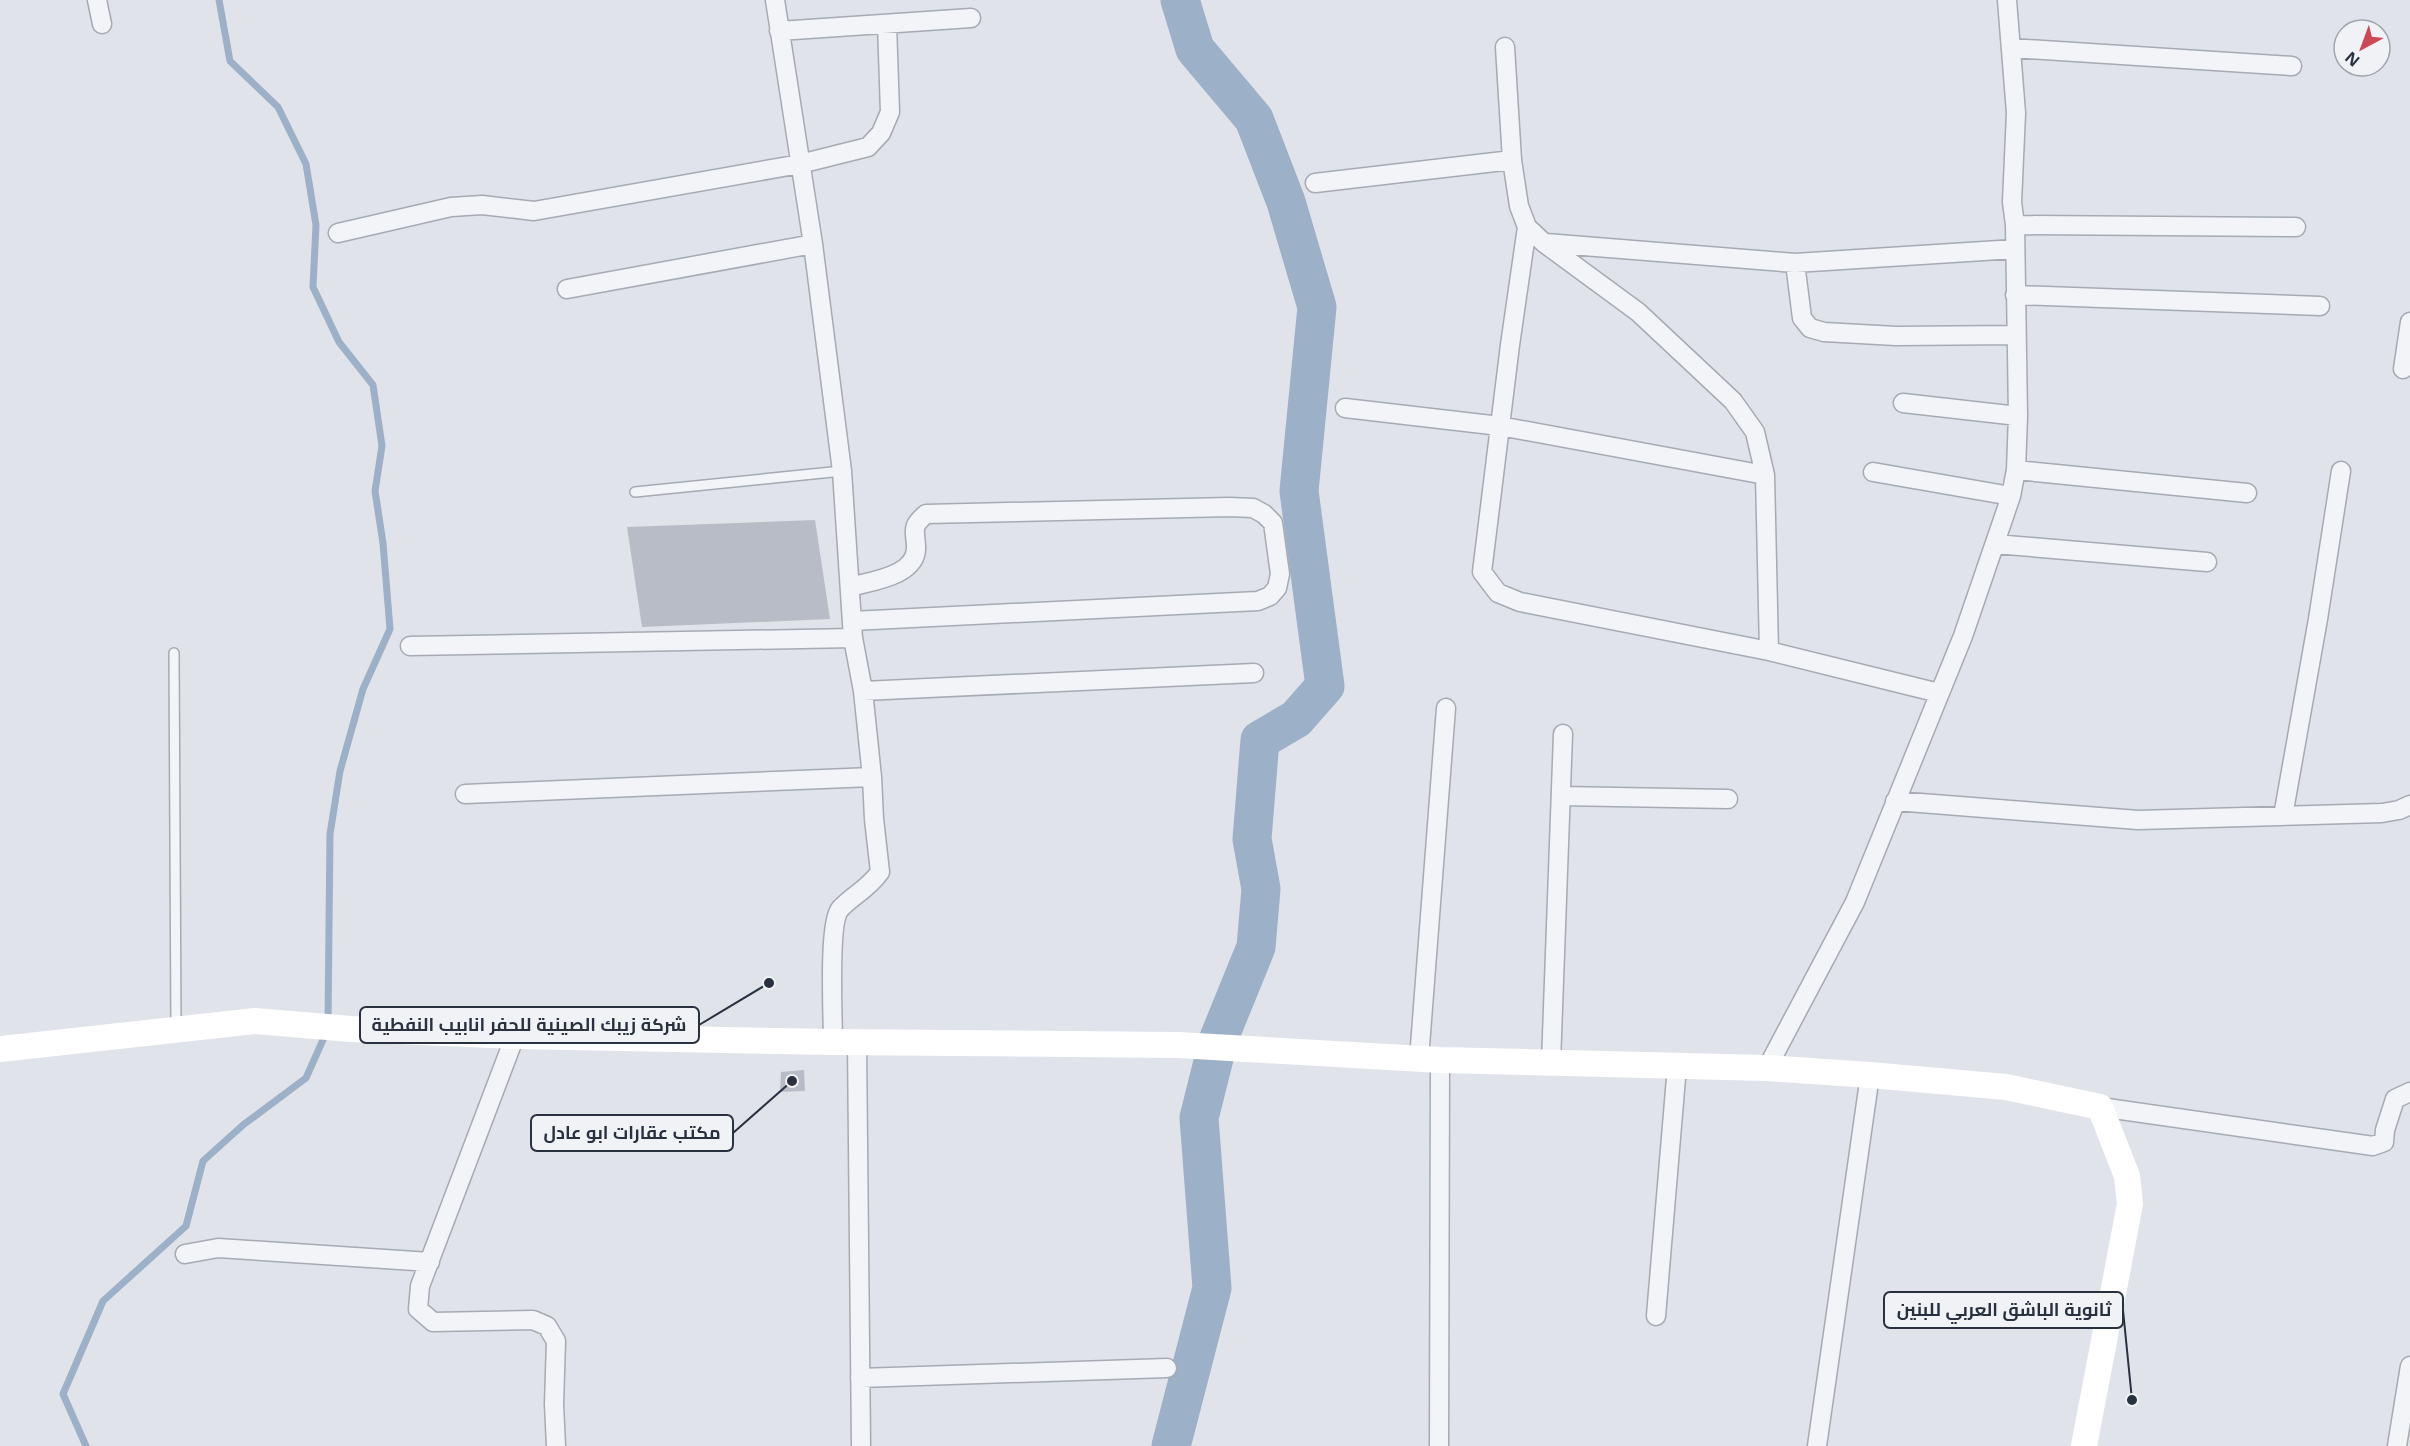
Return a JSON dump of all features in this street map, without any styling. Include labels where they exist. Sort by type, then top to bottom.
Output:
[{"type":"main road","points":[[0,1049],[255,1022],[351,1029],[515,1036],[1178,1045],[1271,1052],[1429,1059],[1767,1068],[2006,1087],[2100,1107],[2127,1176],[2130,1204],[2084,1446]]},
{"type":"street","points":[[97,0],[102,24]]},
{"type":"street","points":[[775,0],[813,244],[842,471],[853,630],[863,691],[872,777],[873,819],[880,872],[870,886],[838,911],[833,932],[845,1042],[861,1446]]},
{"type":"street","points":[[1767,1068],[1854,902],[1963,636],[2012,496],[2016,470],[2018,416],[2015,225],[2012,202],[2016,113],[2007,0]]},
{"type":"street","points":[[779,31],[971,18]]},
{"type":"street","points":[[338,233],[451,207],[482,205],[534,211],[801,164],[868,147],[881,133],[890,112],[887,24]]},
{"type":"street","points":[[1505,47],[1512,160],[1519,206],[1527,227],[1544,243],[1638,312],[1733,401],[1755,432],[1765,475],[1769,651]]},
{"type":"street","points":[[2011,48],[2292,66]]},
{"type":"street","points":[[1316,183],[1512,160]]},
{"type":"street","points":[[2015,225],[2296,227]]},
{"type":"street","points":[[1527,227],[1482,572],[1498,593],[1520,602],[1769,651],[1939,693]]},
{"type":"street","points":[[1544,243],[1795,263],[2015,249]]},
{"type":"street","points":[[567,289],[813,244]]},
{"type":"street","points":[[1795,263],[1802,318],[1810,328],[1824,332],[1896,336],[2016,335]]},
{"type":"street","points":[[2015,296],[2320,306]]},
{"type":"street","points":[[2403,369],[2410,322]]},
{"type":"street","points":[[1903,403],[2018,416]]},
{"type":"street","points":[[1345,408],[1500,426],[1765,475]]},
{"type":"street","points":[[2016,470],[2247,493]]},
{"type":"street","points":[[2283,816],[2341,471]]},
{"type":"street","points":[[1873,472],[2012,496]]},
{"type":"street","points":[[410,646],[853,630],[1258,601],[1270,597],[1277,588],[1280,574],[1273,523],[1253,508],[926,514],[918,521],[913,532],[915,558],[906,568],[891,576],[850,587]]},
{"type":"street","points":[[1995,544],[2207,562]]},
{"type":"street","points":[[863,691],[1254,673]]},
{"type":"street","points":[[1439,1446],[1429,1059],[1446,708]]},
{"type":"street","points":[[1551,1063],[1563,734]]},
{"type":"street","points":[[465,794],[872,777]]},
{"type":"street","points":[[1561,796],[1728,799]]},
{"type":"street","points":[[1895,801],[2138,820],[2382,813],[2410,805]]},
{"type":"street","points":[[515,1036],[420,1286],[418,1309],[433,1322],[533,1320],[547,1326],[556,1341],[554,1404],[556,1446]]},
{"type":"street","points":[[1656,1316],[1677,1066]]},
{"type":"street","points":[[1818,1446],[1870,1075]]},
{"type":"street","points":[[2100,1107],[2373,1146],[2384,1142],[2385,1130],[2395,1099],[2410,1092]]},
{"type":"street","points":[[185,1254],[218,1248],[430,1262]]},
{"type":"street","points":[[2397,1446],[2410,1366]]},
{"type":"street","points":[[860,1378],[1167,1368]]},
{"type":"lane","points":[[635,492],[842,471]]},
{"type":"lane","points":[[174,653],[176,1031]]},
{"type":"building","points":[[815,520],[830,619],[642,627],[627,527]]},
{"type":"building","points":[[804,1070],[805,1091],[780,1092],[781,1072]]},
{"type":"waterway","points":[[219,0],[230,61],[278,107],[306,164],[316,225],[313,287],[339,342],[373,385],[382,446],[375,491],[383,543],[390,629],[363,689],[340,771],[330,834],[328,1022]]},
{"type":"waterway","points":[[1171,1446],[1212,1288],[1199,1118],[1219,1038],[1256,947],[1261,889],[1252,839],[1260,740],[1296,719],[1325,686],[1299,491],[1317,307],[1286,202],[1254,119],[1195,49],[1180,0]]},
{"type":"waterway","points":[[86,1446],[63,1394],[103,1301],[186,1226],[203,1161],[243,1125],[306,1078],[326,1033]]},
{"type":"place","name":"شركة زيبك الصينية للحفر انابيب النفطية","points":[[769,983]]},
{"type":"place","name":"مكتب عقارات ابو عادل","points":[[792,1081]]},
{"type":"place","name":"ثانوية الباشق العربي للبنين","points":[[2132,1400]]}]
